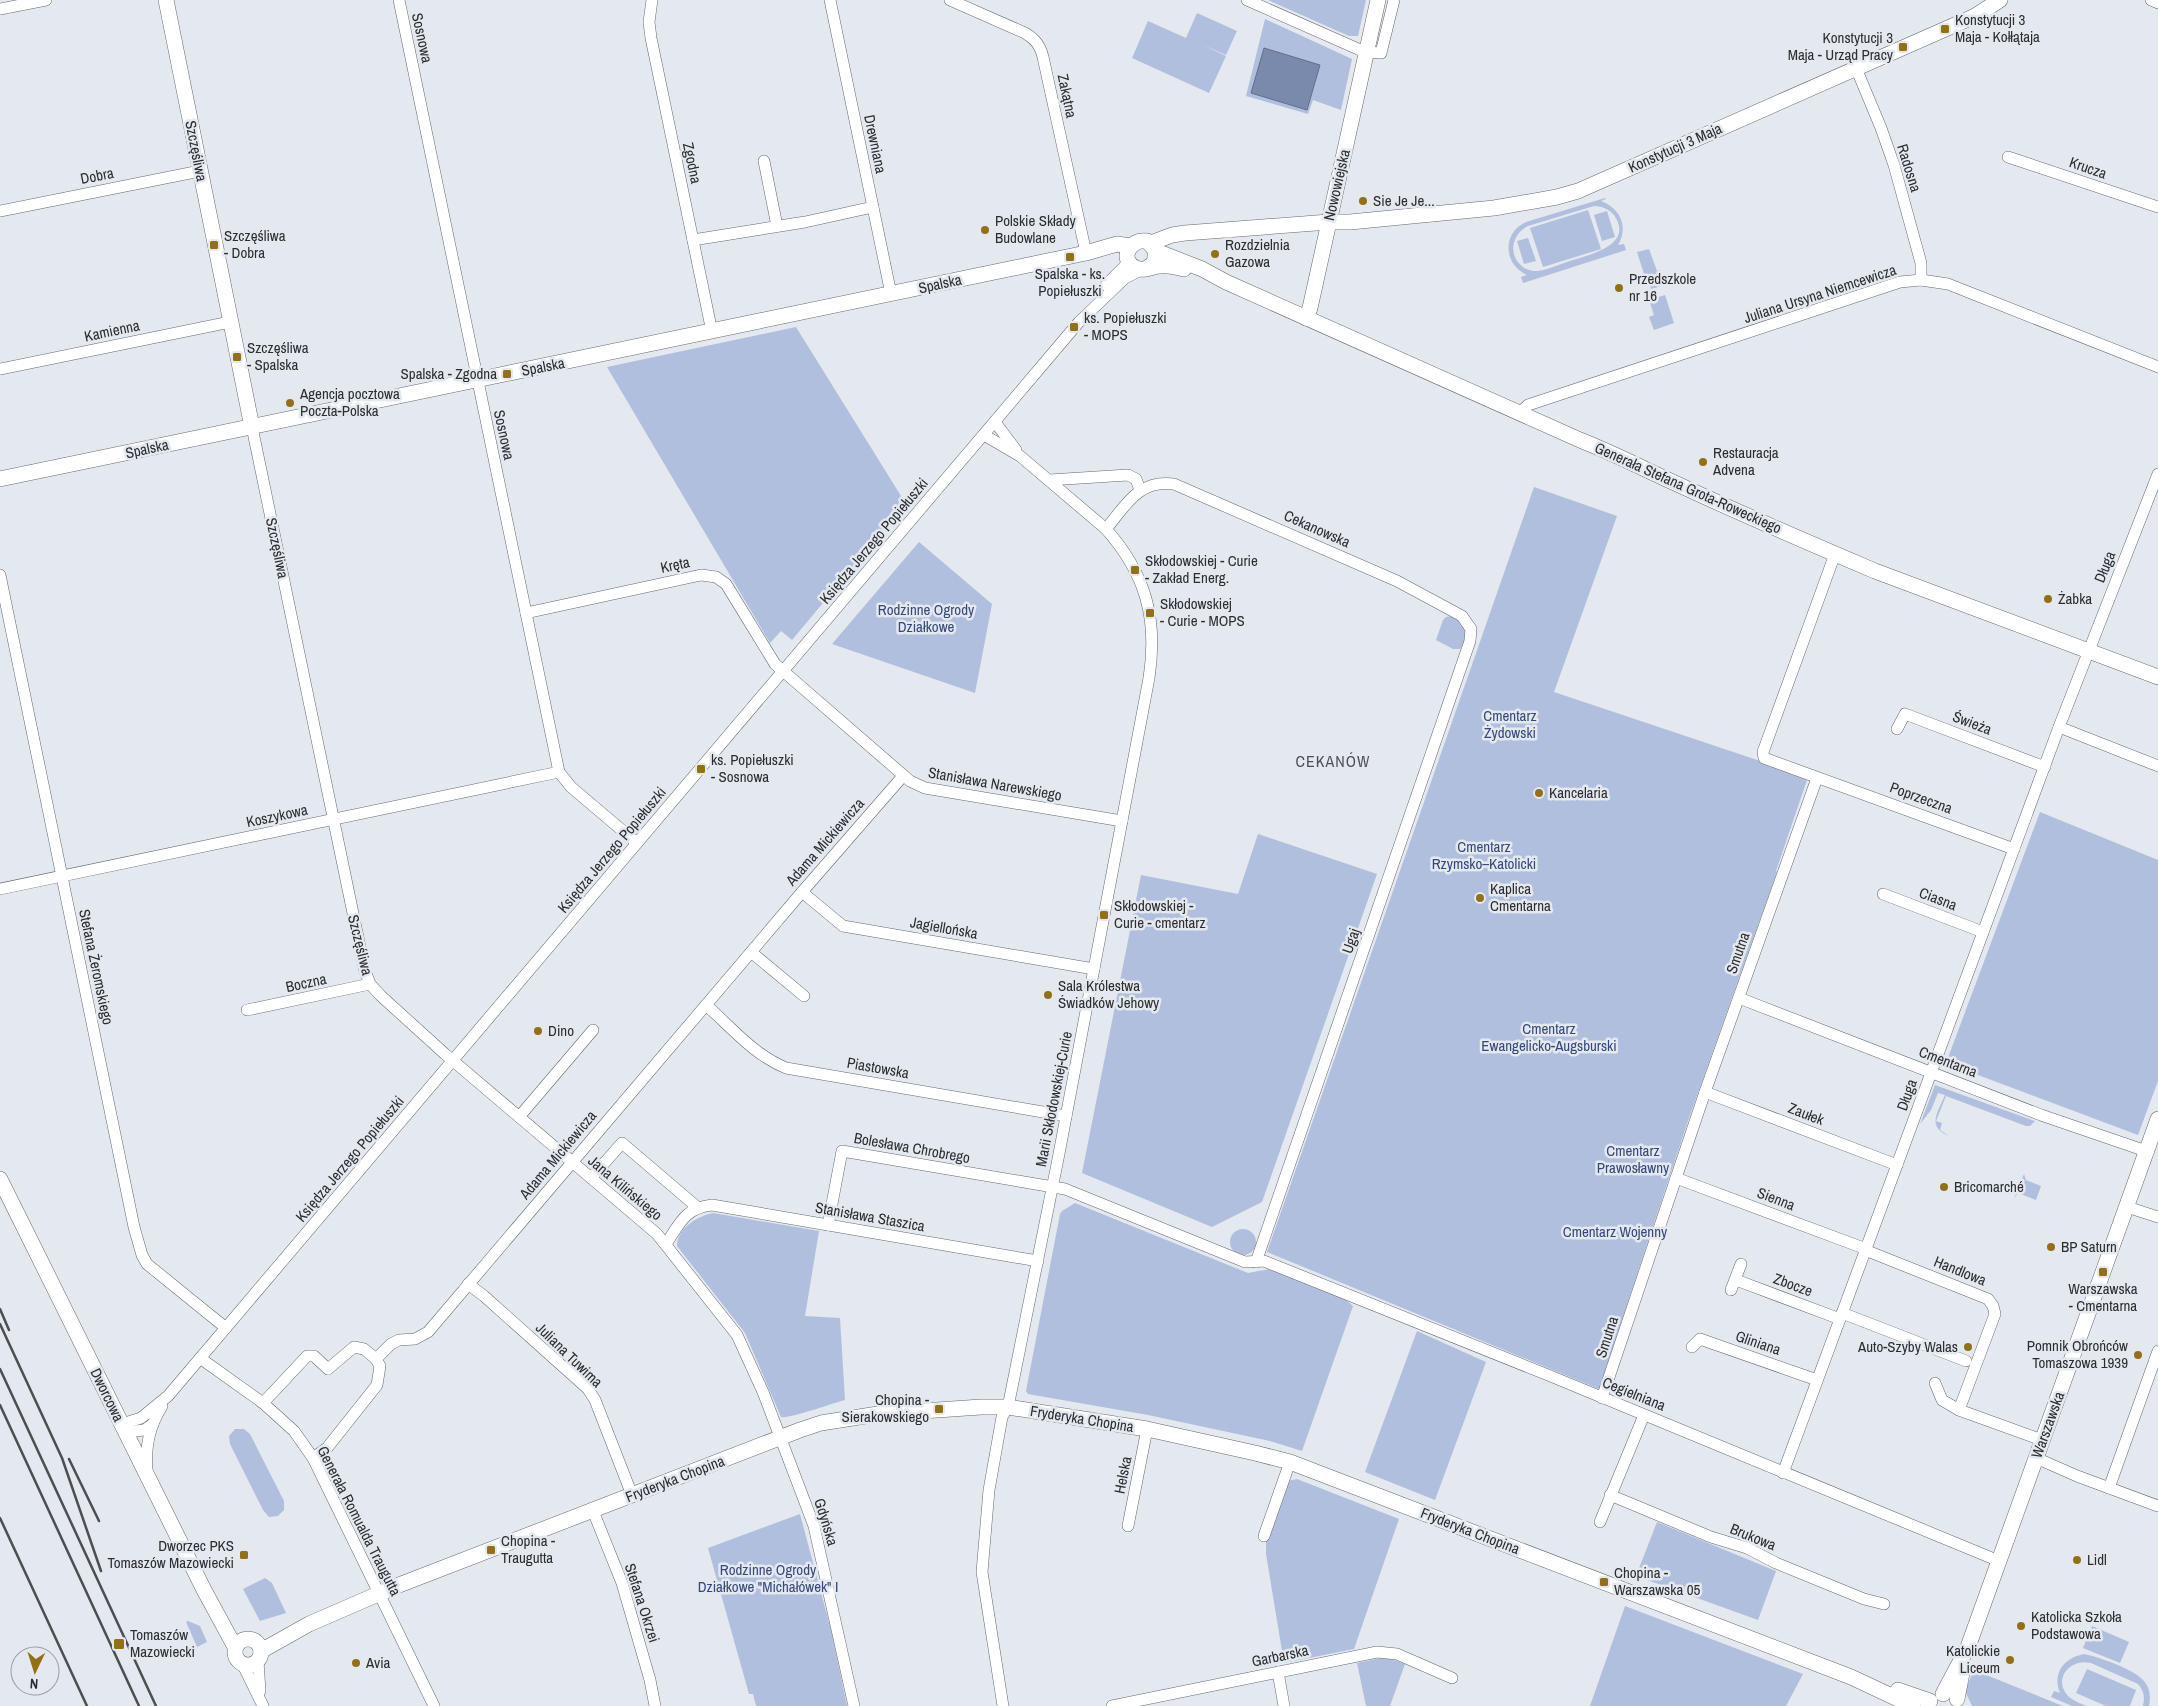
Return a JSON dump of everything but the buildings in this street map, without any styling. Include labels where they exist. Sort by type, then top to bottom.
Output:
[{"type":"street","points":[[0,9],[46,0]]},
{"type":"street","name":"Szczęśliwa","points":[[166,0],[332,820],[365,971],[370,984],[381,996],[453,1061]]},
{"type":"street","name":"Sosnowa","points":[[399,0],[560,772],[571,787],[637,843]]},
{"type":"street","name":"Zgodna","points":[[652,0],[649,22],[651,38],[712,332]]},
{"type":"street","name":"Drewniana","points":[[830,0],[891,294]]},
{"type":"street","name":"Zakątna","points":[[950,0],[1025,33],[1039,45],[1086,253]]},
{"type":"street","points":[[1247,0],[1366,52],[1381,53],[1394,0]]},
{"type":"street","name":"Nowowiejska","points":[[1306,318],[1310,308],[1378,0]]},
{"type":"street","name":"Konstytucji 3 Maja","points":[[1328,222],[1350,222],[1494,208],[1568,194],[1975,16],[2000,0]]},
{"type":"street","points":[[2151,0],[2158,3]]},
{"type":"street","name":"Radosna","points":[[1856,68],[1894,165],[1921,263],[1921,280]]},
{"type":"street","name":"Krucza","points":[[2008,157],[2158,207]]},
{"type":"street","points":[[764,161],[777,226]]},
{"type":"street","name":"Dobra","points":[[0,211],[200,171]]},
{"type":"street","points":[[693,240],[873,207]]},
{"type":"street","points":[[1154,247],[1172,235],[1185,233],[1328,222]]},
{"type":"street","points":[[1138,241],[1154,247],[1154,263],[1145,269],[1135,268],[1129,256],[1138,241]]},
{"type":"street","name":"Spalska","points":[[0,480],[1086,253],[1117,244],[1129,256]]},
{"type":"street","name":"Generała Stefana Grota-Roweckiego","points":[[1154,247],[1226,282],[1623,457],[1675,483],[1834,554],[2158,677]]},
{"type":"street","name":"Księdza Jerzego Popiełuszki","points":[[1079,322],[1099,292],[1129,256]]},
{"type":"street","name":"Generała Stefana Grota-Roweckiego","points":[[1145,269],[1158,266],[1177,267],[1226,282]]},
{"type":"street","name":"Księdza Jerzego Popiełuszki","points":[[124,1428],[141,1418],[168,1396],[1079,322],[1124,278],[1145,269]]},
{"type":"street","name":"Juliana Ursyna Niemcewicza","points":[[1520,413],[1528,405],[1900,282],[1921,280],[1948,284],[2158,367]]},
{"type":"street","name":"Kamienna","points":[[0,370],[230,322]]},
{"type":"street","name":"Marii Skłodowskiej-Curie","points":[[994,422],[1020,456]]},
{"type":"street","name":"Marii Skłodowskiej-Curie","points":[[984,435],[1020,456],[1106,530],[1115,540],[1137,574],[1150,613],[1152,638],[1149,678],[1066,1116],[1008,1407],[1002,1417],[991,1481],[982,1558],[984,1587],[1003,1706]]},
{"type":"street","name":"Długa","points":[[1783,1473],[2059,727],[2158,474]]},
{"type":"street","points":[[1049,480],[1128,475],[1136,479],[1140,490],[1106,530]]},
{"type":"street","name":"Cekanowska","points":[[1140,490],[1162,482],[1186,488],[1397,581],[1462,616],[1471,629]]},
{"type":"street","points":[[1817,778],[1769,761],[1764,758],[1764,752],[1834,554]]},
{"type":"street","name":"Stefana Żeromskiego","points":[[0,575],[134,1227],[142,1255],[154,1271],[226,1328]]},
{"type":"street","name":"Kręta","points":[[526,613],[701,575],[712,576],[726,584],[775,664],[784,672]]},
{"type":"street","name":"Ugaj","points":[[1256,1262],[1431,756],[1470,640],[1471,629]]},
{"type":"street","name":"Stanisława Narewskiego","points":[[784,672],[902,776],[916,785],[1122,822]]},
{"type":"street","name":"Świeża","points":[[1897,729],[1905,714],[2044,767]]},
{"type":"street","points":[[2059,727],[2158,766]]},
{"type":"street","name":"Koszykowa","points":[[0,889],[560,772]]},
{"type":"street","name":"Adama Mickiewicza","points":[[376,1359],[391,1344],[399,1340],[415,1339],[428,1332],[902,776]]},
{"type":"street","name":"Poprzeczna","points":[[1817,778],[2014,849]]},
{"type":"street","name":"Smutna","points":[[1602,1398],[1705,1092],[1817,778]]},
{"type":"street","name":"Jagiellońska","points":[[802,892],[843,926],[1094,969]]},
{"type":"street","name":"Ciasna","points":[[1883,894],[1983,932]]},
{"type":"street","points":[[751,952],[804,996]]},
{"type":"street","name":"Boczna","points":[[247,1010],[370,984]]},
{"type":"street","name":"Cmentarna","points":[[1739,998],[1932,1071],[2041,1115],[2146,1151]]},
{"type":"street","name":"Piastowska","points":[[706,1005],[759,1053],[772,1062],[786,1068],[1066,1116]]},
{"type":"street","points":[[519,1117],[594,1030]]},
{"type":"street","name":"Jana Kilińskiego","points":[[453,1061],[666,1244],[737,1335],[763,1392],[780,1438]]},
{"type":"street","name":"Zaułek","points":[[1705,1092],[1897,1165]]},
{"type":"street","name":"Warszawska","points":[[1944,1701],[1968,1647],[2158,1119]]},
{"type":"street","points":[[591,1178],[622,1143],[697,1207],[685,1216],[666,1244]]},
{"type":"street","name":"Bolesława Chrobrego","points":[[828,1226],[842,1151],[1052,1187]]},
{"type":"street","name":"Sienna","points":[[1676,1178],[1865,1250]]},
{"type":"street","name":"Dworcowa","points":[[0,1179],[204,1590],[216,1610],[250,1651],[262,1703]]},
{"type":"street","name":"Cegielniana","points":[[1052,1187],[1076,1193],[1244,1262],[1264,1261],[1999,1561]]},
{"type":"street","name":"Stanisława Staszica","points":[[697,1207],[712,1205],[1038,1261]]},
{"type":"street","points":[[2127,1207],[2158,1218]]},
{"type":"street","name":"Handlowa","points":[[1865,1250],[1980,1294],[1994,1306],[1995,1314],[1959,1410]]},
{"type":"street","name":"Zbocze","points":[[1741,1264],[1734,1285],[1841,1316]]},
{"type":"street","name":"Juliana Tuwima","points":[[468,1284],[484,1296],[588,1389],[595,1400],[632,1495]]},
{"type":"street","points":[[1841,1316],[1966,1361]]},
{"type":"street","name":"Gliniana","points":[[1692,1347],[1700,1339],[1818,1380]]},
{"type":"street","points":[[263,1403],[307,1356],[314,1356],[328,1369],[354,1347],[364,1349],[376,1359],[380,1366],[377,1385],[327,1448],[313,1458]]},
{"type":"street","points":[[2109,1488],[2158,1351]]},
{"type":"street","name":"Generała Romualda Traugutta","points":[[200,1358],[263,1403],[294,1431],[313,1458],[434,1706]]},
{"type":"street","points":[[1935,1383],[1942,1400],[1959,1410],[2042,1440]]},
{"type":"street","name":"Księdza Jerzego Popiełuszki","points":[[148,1476],[146,1454],[148,1436],[168,1396]]},
{"type":"street","name":"Fryderyka Chopina","points":[[250,1651],[379,1594],[821,1423],[849,1418],[939,1409],[1008,1407],[1147,1429],[1255,1452],[1290,1462],[1851,1677],[1913,1706]]},
{"type":"street","points":[[1600,1522],[1644,1415]]},
{"type":"street","points":[[124,1428],[144,1430],[153,1424]]},
{"type":"street","name":"Helska","points":[[1128,1526],[1147,1429]]},
{"type":"street","name":"Gdyńska","points":[[780,1438],[814,1526],[854,1706]]},
{"type":"street","points":[[2036,1458],[2158,1506]]},
{"type":"street","points":[[1264,1536],[1290,1462]]},
{"type":"street","name":"Brukowa","points":[[1610,1495],[1711,1537],[1747,1548],[1776,1563],[1864,1599],[1884,1604]]},
{"type":"street","name":"Stefana Okrzei","points":[[593,1511],[622,1583],[647,1670],[655,1706]]},
{"type":"street","name":"Garbarska","points":[[1112,1706],[1377,1652],[1397,1654],[1452,1678]]},
{"type":"street","points":[[1278,1672],[1284,1706]]},
{"type":"street","name":"Fryderyka Chopina","points":[[1851,1677],[1944,1701]]},
{"type":"green space","points":[[1268,0],[1366,0],[1358,36],[1349,36]]},
{"type":"green space","points":[[1197,13],[1237,31],[1226,55],[1203,45],[1226,56],[1209,93],[1132,58],[1148,21],[1186,38]]},
{"type":"green space","points":[[1265,19],[1352,59],[1341,110],[1313,100],[1308,114],[1246,96]]},
{"type":"green space","points":[[1605,198],[1601,201],[1613,208],[1621,219],[1623,232],[1618,245],[1624,244],[1626,250],[1523,283],[1521,277],[1527,275],[1513,264],[1508,248],[1513,233],[1526,222]],"holes":[[[1597,206],[1605,208],[1612,213],[1619,225],[1619,234],[1607,247],[1588,256],[1541,270],[1528,270],[1518,262],[1513,251],[1515,239],[1528,226]]]},
{"type":"green space","points":[[1588,210],[1601,249],[1543,267],[1530,228]]},
{"type":"green space","points":[[1607,211],[1615,237],[1602,241],[1594,215]]},
{"type":"green space","points":[[1528,238],[1536,261],[1524,264],[1517,241]]},
{"type":"green space","points":[[1649,249],[1657,271],[1660,270],[1665,285],[1651,289],[1637,252]]},
{"type":"green space","points":[[1665,295],[1674,323],[1654,330],[1649,317],[1654,315],[1649,300]]},
{"type":"green space","points":[[796,327],[906,504],[792,640],[781,631],[770,643],[607,367]]},
{"type":"green space","points":[[1534,487],[1617,516],[1554,692],[1808,777],[1777,872],[1690,1115],[1599,1389],[1267,1252]]},
{"type":"green space","name":"Rodzinne Ogrody Działkowe","points":[[919,542],[992,604],[975,693],[832,644]]},
{"type":"green space","points":[[1446,617],[1453,617],[1462,622],[1465,638],[1460,649],[1453,649],[1436,640],[1443,620]]},
{"type":"green space","points":[[2040,812],[2158,860],[2158,1081],[2138,1135],[1946,1063]]},
{"type":"green space","points":[[1258,834],[1377,874],[1262,1202],[1212,1227],[1082,1173],[1141,875],[1238,894]]},
{"type":"green space","points":[[1935,1085],[2035,1121],[2030,1126],[2026,1126],[1946,1096],[1936,1121],[1937,1113],[1945,1095],[1938,1093],[1931,1110],[1920,1124]]},
{"type":"green space","points":[[1936,1121],[1942,1123],[1940,1130],[1936,1124]]},
{"type":"green space","points":[[2024,1174],[2026,1180],[2041,1186],[2036,1200],[2018,1193],[2014,1199]]},
{"type":"green space","points":[[1075,1203],[1248,1273],[1270,1269],[1341,1296],[1353,1306],[1302,1451],[1270,1441],[1148,1415],[1028,1394],[1026,1391],[1060,1214]]},
{"type":"green space","points":[[713,1213],[819,1231],[805,1316],[840,1318],[845,1400],[802,1413],[781,1417],[745,1333],[677,1246],[684,1228],[695,1220]]},
{"type":"green space","points":[[1243,1229],[1252,1233],[1256,1242],[1252,1251],[1243,1255],[1234,1251],[1230,1242],[1234,1233]]},
{"type":"green space","points":[[1417,1331],[1486,1362],[1435,1500],[1365,1472]]},
{"type":"green space","points":[[235,1429],[244,1429],[250,1434],[284,1501],[284,1510],[278,1516],[269,1517],[263,1510],[230,1444],[229,1436]]},
{"type":"green space","points":[[1297,1479],[1399,1519],[1354,1649],[1284,1663],[1266,1554],[1266,1540],[1287,1481]]},
{"type":"green space","name":"Rodzinne Ogrody Działkowe \"Michałówek\" I","points":[[800,1514],[831,1630],[847,1706],[756,1706],[753,1694],[749,1694],[708,1548]]},
{"type":"green space","points":[[1657,1522],[1776,1571],[1758,1620],[1636,1576]]},
{"type":"green space","points":[[265,1578],[272,1583],[286,1613],[260,1621],[243,1589]]},
{"type":"green space","points":[[1625,1606],[1803,1674],[1786,1706],[1590,1706]]},
{"type":"green space","points":[[188,1621],[200,1626],[207,1642],[197,1647],[186,1622]]},
{"type":"green space","points":[[2092,1626],[2129,1642],[2120,1663],[2083,1648]]},
{"type":"green space","points":[[2084,1654],[2115,1664],[2138,1676],[2149,1689],[2149,1706],[2143,1706],[2144,1694],[2138,1684],[2091,1663],[2083,1662],[2070,1667],[2065,1672],[2062,1684],[2069,1697],[2087,1706],[2072,1706],[2051,1697],[2054,1691],[2060,1693],[2058,1679],[2062,1668],[2071,1659]]},
{"type":"green space","points":[[1386,1657],[1405,1664],[1390,1706],[1366,1706],[1357,1663]]},
{"type":"green space","points":[[2087,1669],[2136,1690],[2130,1706],[2106,1706],[2076,1693]]},
{"type":"green space","points":[[1974,1670],[2063,1706],[1972,1706],[1965,1691]]},
{"type":"shaded area","points":[[1264,48],[1320,65],[1307,110],[1251,93]]},
{"type":"railway","points":[[0,1309],[9,1330]]},
{"type":"railway","points":[[0,1324],[62,1458],[101,1571]]},
{"type":"railway","points":[[0,1369],[156,1706]]},
{"type":"railway","points":[[0,1405],[139,1706]]},
{"type":"railway","points":[[69,1459],[99,1521]]},
{"type":"railway","points":[[0,1518],[87,1706]]},
{"type":"place","name":"Konstytucji 3 Maja - Kołłątaja","points":[[1945,29]]},
{"type":"place","name":"Konstytucji 3 Maja - Urząd Pracy","points":[[1903,47]]},
{"type":"place","name":"Sie Je Je...","points":[[1363,201]]},
{"type":"place","name":"Polskie Składy Budowlane","points":[[985,230]]},
{"type":"place","name":"Szczęśliwa - Dobra","points":[[214,245]]},
{"type":"place","name":"Rozdzielnia Gazowa","points":[[1215,254]]},
{"type":"place","name":"Spalska - ks. Popiełuszki","points":[[1070,257]]},
{"type":"place","name":"Przedszkole nr 16","points":[[1619,288]]},
{"type":"place","name":"ks. Popiełuszki - MOPS","points":[[1074,327]]},
{"type":"place","name":"Szczęśliwa - Spalska","points":[[237,357]]},
{"type":"place","name":"Spalska - Zgodna","points":[[507,374]]},
{"type":"place","name":"Agencja pocztowa Poczta-Polska","points":[[290,403]]},
{"type":"place","name":"Restauracja Advena","points":[[1703,462]]},
{"type":"place","name":"Skłodowskiej - Curie - Zakład Energ.","points":[[1135,570]]},
{"type":"place","name":"Żabka","points":[[2048,599]]},
{"type":"place","name":"Skłodowskiej - Curie - MOPS","points":[[1150,613]]},
{"type":"place","name":"ks. Popiełuszki - Sosnowa","points":[[701,769]]},
{"type":"place","name":"Kancelaria","points":[[1539,793]]},
{"type":"place","name":"Kaplica Cmentarna","points":[[1480,898]]},
{"type":"place","name":"Skłodowskiej - Curie - cmentarz","points":[[1104,915]]},
{"type":"place","name":"Sala Królestwa Świadków Jehowy","points":[[1048,995]]},
{"type":"place","name":"Dino","points":[[538,1031]]},
{"type":"place","name":"Bricomarché","points":[[1944,1187]]},
{"type":"place","name":"BP Saturn","points":[[2051,1247]]},
{"type":"place","name":"Warszawska - Cmentarna","points":[[2103,1272]]},
{"type":"place","name":"Auto-Szyby Walas","points":[[1968,1347]]},
{"type":"place","name":"Pomnik Obrońców Tomaszowa 1939","points":[[2138,1355]]},
{"type":"place","name":"Chopina - Sierakowskiego","points":[[939,1409]]},
{"type":"place","name":"Chopina - Traugutta","points":[[491,1550]]},
{"type":"place","name":"Dworzec PKS Tomaszów Mazowiecki","points":[[244,1555]]},
{"type":"place","name":"Lidl","points":[[2077,1560]]},
{"type":"place","name":"Chopina - Warszawska 05","points":[[1604,1582]]},
{"type":"place","name":"Katolicka Szkoła Podstawowa","points":[[2021,1626]]},
{"type":"place","name":"Tomaszów Mazowiecki","points":[[119,1644]]},
{"type":"place","name":"Katolickie Liceum","points":[[2010,1660]]},
{"type":"place","name":"Avia","points":[[356,1663]]},
{"type":"district","name":"CEKANÓW","points":[[1333,761]]},
{"type":"park label","name":"Cmentarz Żydowski","points":[[1510,724]]},
{"type":"park label","name":"Cmentarz Rzymsko–Katolicki","points":[[1484,856]]},
{"type":"park label","name":"Cmentarz Ewangelicko-Augsburski","points":[[1549,1038]]},
{"type":"park label","name":"Cmentarz Prawosławny","points":[[1633,1160]]},
{"type":"park label","name":"Cmentarz Wojenny","points":[[1615,1232]]}]
